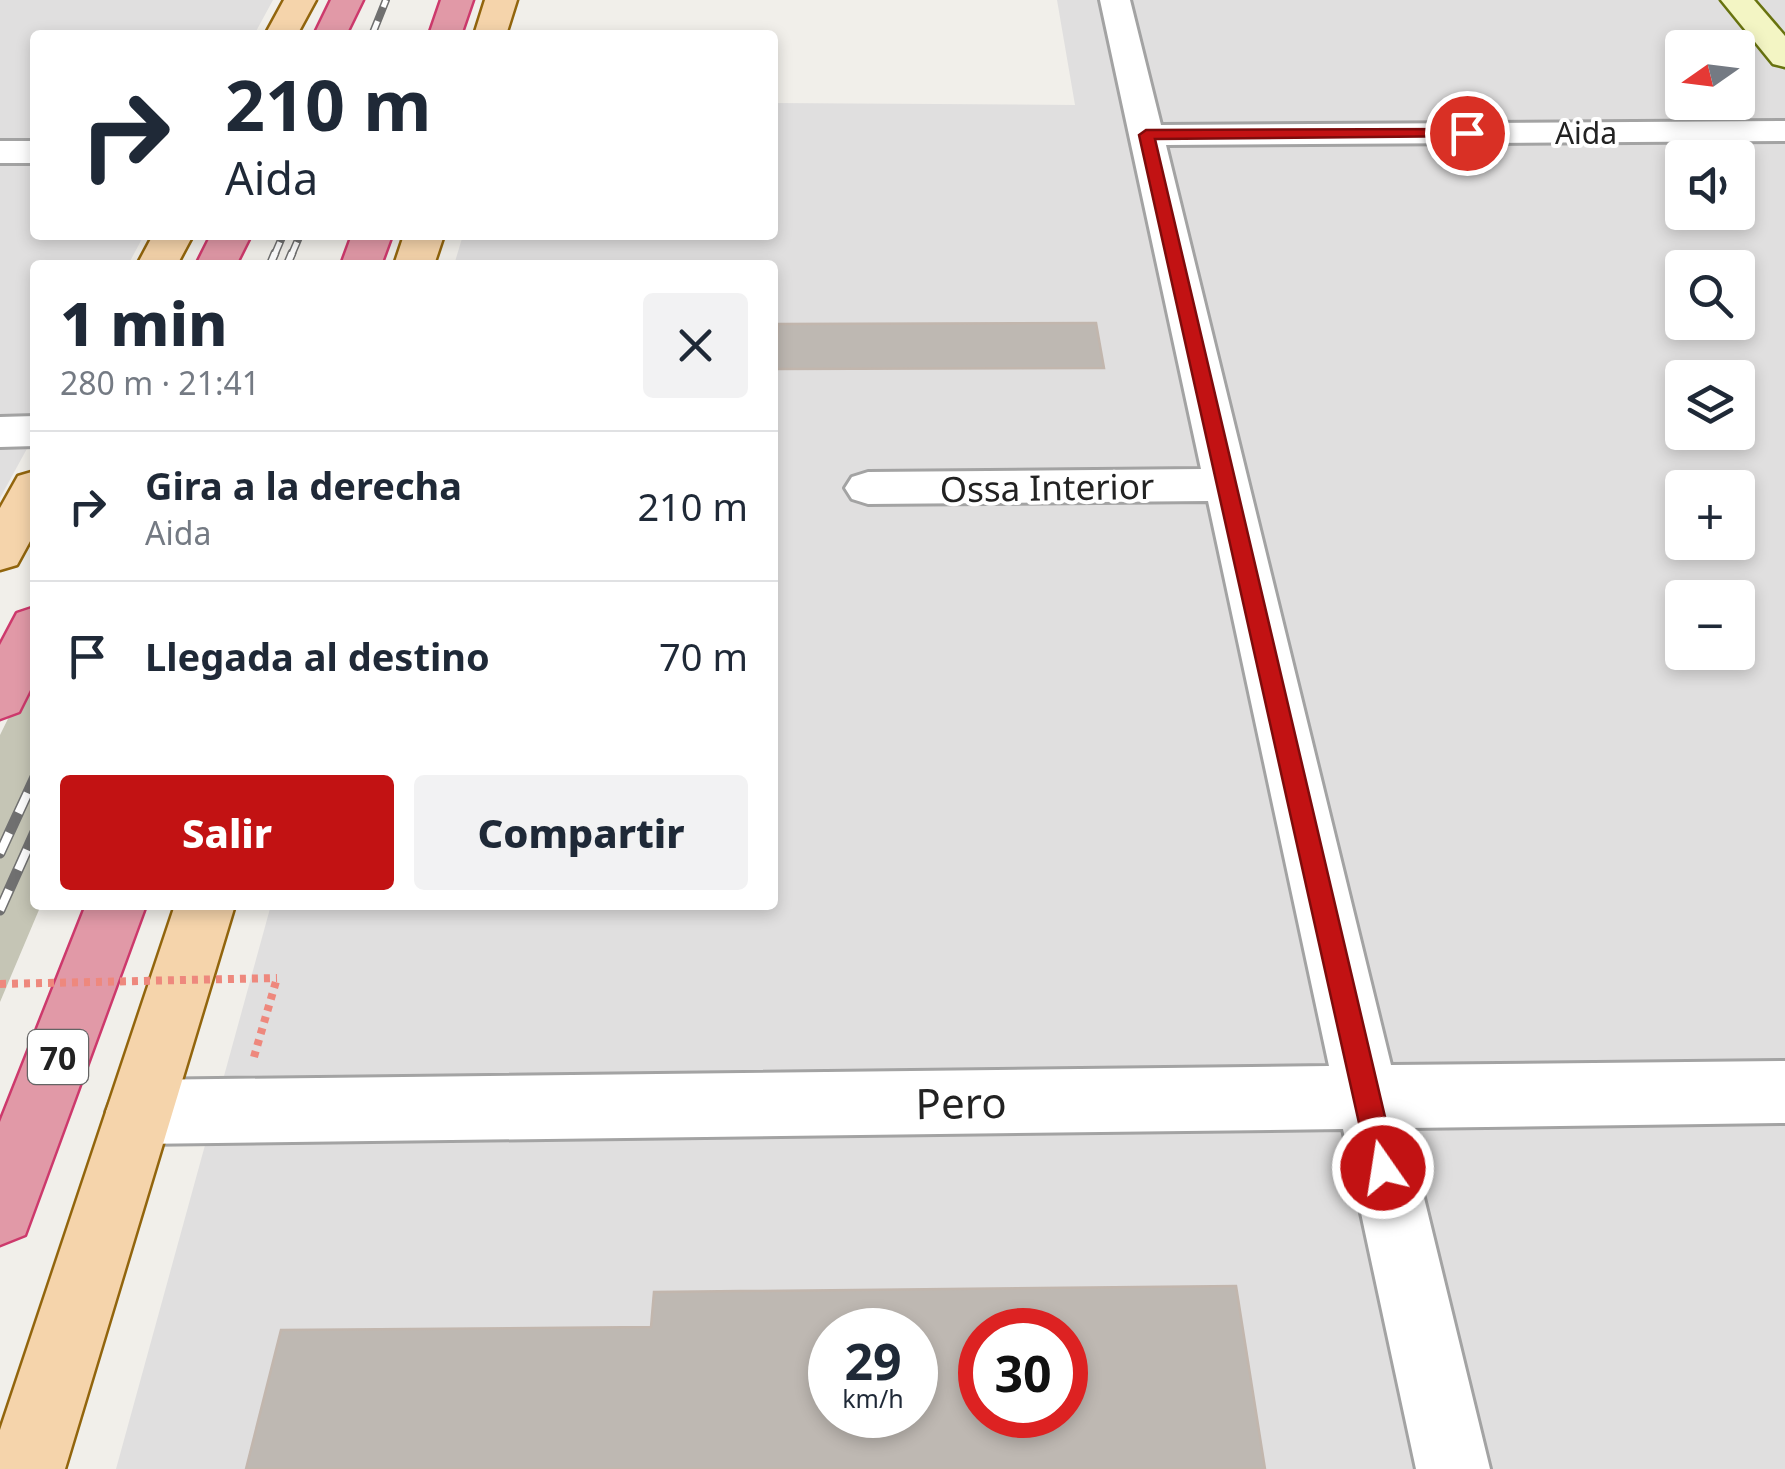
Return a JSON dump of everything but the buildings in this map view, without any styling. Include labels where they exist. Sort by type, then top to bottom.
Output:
[{"type":"highway","points":[[332,30],[347,0]]},
{"type":"highway","points":[[447,30],[457,0]]},
{"type":"highway","points":[[0,697],[30,637]]},
{"type":"highway","name":"70","points":[[0,1210],[114,910]]},
{"type":"main road","points":[[284,30],[300,0]]},
{"type":"main road","points":[[492,30],[501,0]]},
{"type":"main road","points":[[0,552],[30,497]]},
{"type":"main road","points":[[26,1469],[203,910]]},
{"type":"street","points":[[1115,0],[1453,1469]]},
{"type":"street","points":[[1737,0],[1784,54]]},
{"type":"street","name":"Aida","points":[[1146,135],[1785,131]]},
{"type":"street","points":[[0,152],[30,152]]},
{"type":"street","points":[[0,432],[30,431]]},
{"type":"street","name":"Ossa Interior","points":[[868,488],[1226,485]]},
{"type":"street","name":"Pero","points":[[138,1112],[1785,1092]]},
{"type":"path","points":[[0,984],[277,978],[238,1111]]},
{"type":"shaded area","points":[[0,0],[273,0],[257,30],[30,30],[30,240],[141,240],[131,260],[30,260],[30,443],[0,498]]},
{"type":"shaded area","points":[[1057,0],[1785,0],[1785,1469],[116,1469],[270,910],[778,910],[778,260],[456,260],[462,240],[778,240],[778,103],[1075,105]]},
{"type":"shaded area","points":[[30,674],[30,910],[39,910],[0,1002],[0,735]]},
{"type":"railway","points":[[374,30],[386,0]]},
{"type":"railway","points":[[274,256],[281,240]]},
{"type":"railway","points":[[291,256],[298,240]]},
{"type":"railway","points":[[272,260],[275,253]]},
{"type":"railway","points":[[289,260],[292,253]]},
{"type":"railway","points":[[0,853],[30,788]]},
{"type":"railway","points":[[0,910],[30,843]]},
{"type":"route","points":[[1383,1168],[1146,135],[1467,133]]}]
